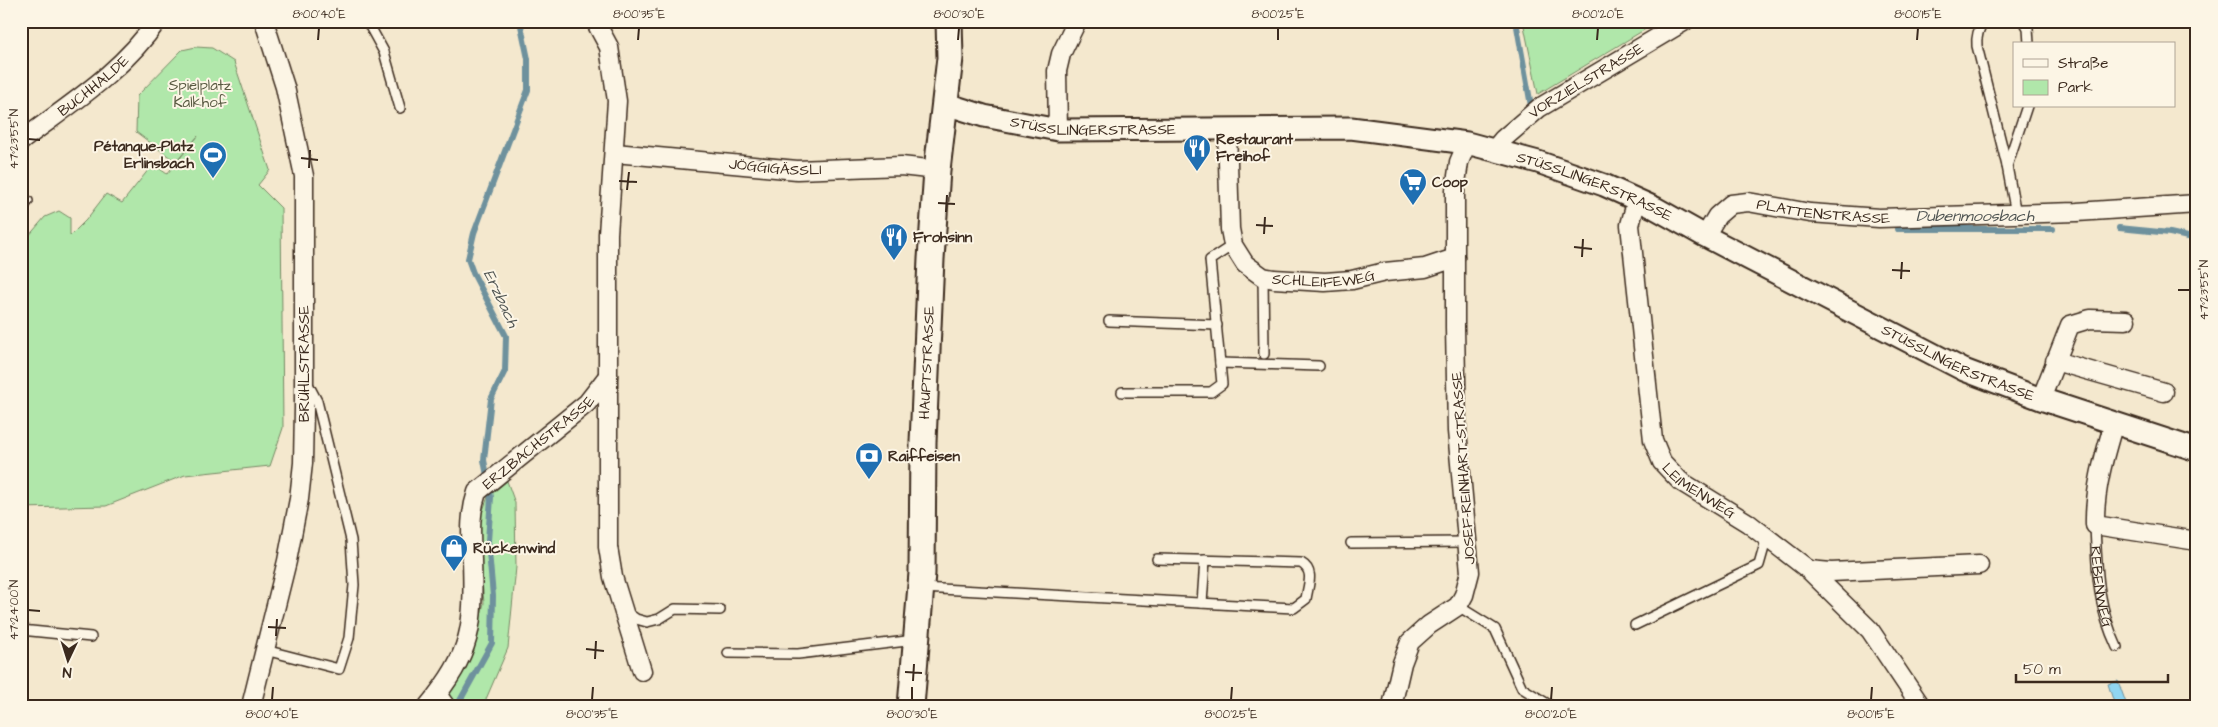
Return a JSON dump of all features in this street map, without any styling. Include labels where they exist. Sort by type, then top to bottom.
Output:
[{"type":"main road","name":"HAUPTSTRASSE","points":[[911,706],[922,588],[923,442],[937,170],[946,104],[950,58],[950,21]]},
{"type":"street","name":"BUCHHALDE","points":[[21,141],[118,67],[146,38],[157,21]]},
{"type":"street","name":"BRÜHLSTRASSE","points":[[251,706],[287,561],[299,499],[303,463],[304,176],[285,87],[264,21]]},
{"type":"street","name":"ERZBACHSTRASSE","points":[[595,21],[610,47],[616,101],[608,234],[608,547],[613,577],[622,610],[642,671]]},
{"type":"street","points":[[1058,130],[1057,71],[1061,54],[1076,21]]},
{"type":"street","name":"VORZIELSTRASSE","points":[[1494,150],[1503,138],[1539,108],[1685,21]]},
{"type":"street","name":"STÜSSLINGERSTRASSE","points":[[946,104],[984,116],[1058,130],[1351,128],[1467,143],[1538,162],[1604,185],[1637,199],[1964,370],[2041,399],[2197,450]]},
{"type":"street","name":"SCHLEIFEWEG","points":[[1227,129],[1230,229],[1233,245],[1245,264],[1263,277],[1325,282],[1352,280],[1385,272],[1425,268],[1454,258]]},
{"type":"street","name":"JOSEF-REINHART-STRASSE","points":[[1458,606],[1464,596],[1470,572],[1457,432],[1454,258],[1455,190],[1459,162],[1467,143]]},
{"type":"street","name":"JÖGGIGÄSSLI","points":[[614,153],[797,170],[902,166],[937,170]]},
{"type":"street","name":"LEIMENWEG","points":[[1637,199],[1630,225],[1650,419],[1657,453],[1671,473],[1680,481],[1767,537],[1809,570],[1870,630],[1920,706]]},
{"type":"street","name":"PLATTENSTRASSE","points":[[1705,236],[1716,216],[1730,204],[1748,202],[1810,213],[1878,218],[2016,214],[2197,204]]},
{"type":"street","points":[[2041,399],[2070,325],[2090,319],[2126,320]]},
{"type":"street","points":[[2055,361],[2164,392]]},
{"type":"street","name":"ERZBACHSTRASSE","points":[[428,706],[447,700],[471,630],[473,613],[471,511],[477,492],[500,471],[587,402],[608,376]]},
{"type":"street","name":"REBENWEG","points":[[2114,423],[2104,458],[2095,513],[2095,525],[2197,541]]},
{"type":"street","points":[[1809,570],[1832,572],[1979,565]]},
{"type":"street","points":[[1392,706],[1402,663],[1410,642],[1423,630],[1458,606]]},
{"type":"lane","points":[[367,21],[384,52],[400,108]]},
{"type":"lane","points":[[1984,21],[1979,28],[1976,38],[1977,46],[2007,166],[2016,214]]},
{"type":"lane","points":[[2024,21],[2028,28],[2029,42]]},
{"type":"lane","points":[[2007,166],[2026,108]]},
{"type":"lane","points":[[21,210],[28,201]]},
{"type":"lane","points":[[1122,392],[1211,392],[1222,384],[1210,260],[1233,245]]},
{"type":"lane","points":[[1263,277],[1264,354]]},
{"type":"lane","points":[[1109,321],[1217,325]]},
{"type":"lane","points":[[1220,363],[1319,366]]},
{"type":"lane","points":[[265,650],[339,669],[349,638],[354,585],[351,540],[317,401],[304,378]]},
{"type":"lane","name":"REBENWEG","points":[[2095,525],[2096,571],[2099,590],[2107,626],[2117,647]]},
{"type":"lane","points":[[1635,625],[1759,564],[1767,537]]},
{"type":"lane","points":[[1351,543],[1467,542]]},
{"type":"lane","points":[[922,588],[1294,608],[1306,599],[1310,573],[1308,567],[1301,563],[1157,559]]},
{"type":"lane","points":[[1202,603],[1205,560]]},
{"type":"lane","points":[[1458,606],[1495,630],[1522,688],[1551,706]]},
{"type":"lane","points":[[622,610],[636,619],[647,622],[659,619],[675,609],[720,610]]},
{"type":"lane","points":[[21,630],[91,637]]},
{"type":"lane","points":[[728,653],[798,654],[917,640]]},
{"type":"green space","points":[[1523,21],[1656,21],[1538,94]]},
{"type":"green space","name":"Spielplatz Kalkhof","points":[[196,47],[212,48],[234,62],[270,170],[258,185],[281,208],[283,428],[270,466],[185,475],[106,506],[21,508],[21,245],[45,217],[59,211],[70,218],[70,236],[86,220],[106,194],[122,203],[153,164],[167,174],[198,136],[176,162],[136,132],[137,96],[182,50]]},
{"type":"green space","points":[[507,481],[515,503],[516,567],[508,648],[483,706],[442,706],[472,649],[484,603],[477,526],[488,497]]},
{"type":"water","points":[[2118,681],[2126,703],[2115,706],[2108,684]]},
{"type":"waterway","name":"Erzbach","points":[[457,706],[492,643],[493,596],[488,541],[491,497],[484,460],[491,399],[505,371],[506,336],[473,273],[468,259],[474,233],[528,90],[528,59],[520,21]]},
{"type":"waterway","name":"Dubenmoosbach","points":[[1516,21],[1531,106]]},
{"type":"waterway","name":"Dubenmoosbach","points":[[2119,228],[2170,233],[2197,239]]},
{"type":"waterway","name":"Dubenmoosbach","points":[[1897,229],[2053,229]]},
{"type":"place","name":"Restaurant Freihof","points":[[1197,172]]},
{"type":"place","name":"Pétanque-Platz Erlinsbach","points":[[213,179]]},
{"type":"place","name":"Coop","points":[[1413,206]]},
{"type":"place","name":"Frohsinn","points":[[894,261]]},
{"type":"place","name":"Raiffeisen","points":[[869,480]]},
{"type":"place","name":"Rückenwind","points":[[454,572]]}]
